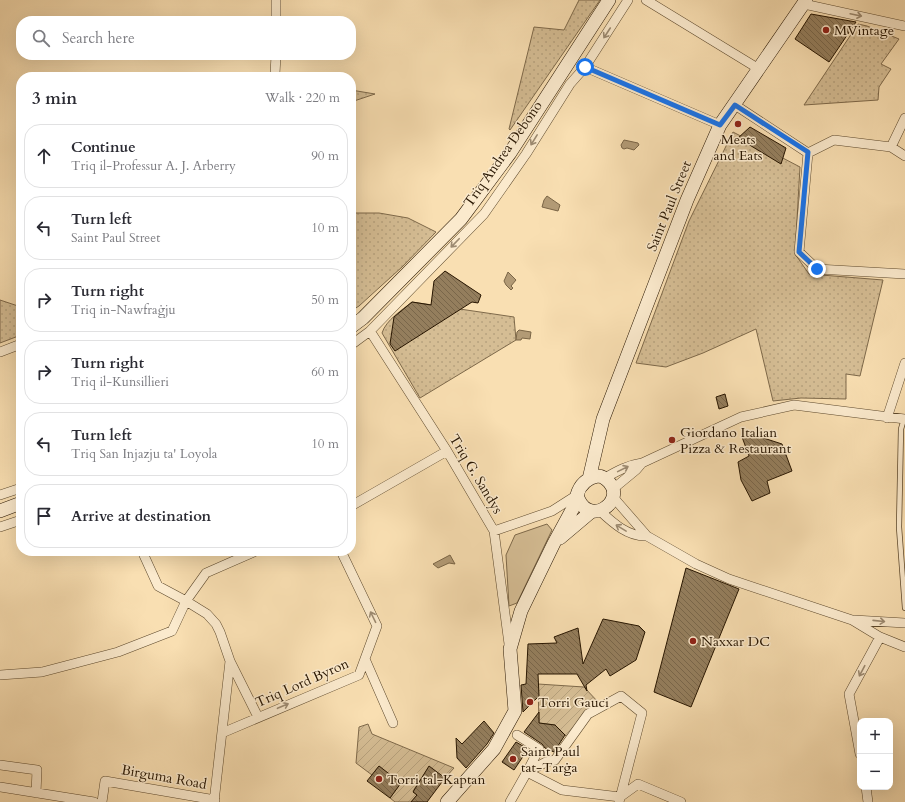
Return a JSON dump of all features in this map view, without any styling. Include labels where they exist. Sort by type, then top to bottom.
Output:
[{"type":"main road","name":"Triq Andrea Debono","points":[[356,323],[363,318],[461,218],[510,153],[609,0]]},
{"type":"main road","name":"Saint Paul Street","points":[[447,802],[494,749],[515,711],[510,649],[521,611],[554,542],[578,497],[581,486],[598,478],[597,442],[603,419],[687,200],[720,125],[805,2]]},
{"type":"main road","points":[[598,478],[610,483],[613,493]]},
{"type":"main road","name":"Saint Paul Street","points":[[554,542],[596,511],[608,507],[613,493]]},
{"type":"main road","points":[[578,497],[583,506],[596,511]]},
{"type":"main road","points":[[0,511],[16,505]]},
{"type":"street","points":[[276,0],[276,16]]},
{"type":"street","name":"Triq Andrea Debono","points":[[356,341],[370,331],[484,214],[526,154],[570,84],[585,67],[628,0]]},
{"type":"street","points":[[646,0],[759,69]]},
{"type":"street","points":[[805,2],[905,26]]},
{"type":"street","points":[[276,60],[276,72]]},
{"type":"street","points":[[585,67],[720,125]]},
{"type":"street","points":[[735,105],[808,152]]},
{"type":"street","points":[[891,147],[905,118]]},
{"type":"street","points":[[808,152],[834,140],[891,147],[905,156]]},
{"type":"street","points":[[808,152],[799,252],[817,269],[905,274]]},
{"type":"street","name":"Triq G. Sandys","points":[[370,331],[447,451],[494,531],[510,649]]},
{"type":"street","points":[[0,352],[16,346]]},
{"type":"street","points":[[887,418],[905,363]]},
{"type":"street","points":[[598,478],[632,464],[642,463],[741,417],[794,405],[904,419]]},
{"type":"street","points":[[356,503],[447,451]]},
{"type":"street","points":[[642,463],[613,493],[647,536],[696,564],[729,580],[852,620],[880,637],[905,647]]},
{"type":"street","points":[[0,495],[16,490]]},
{"type":"street","points":[[494,531],[552,510],[578,497]]},
{"type":"street","points":[[596,511],[628,532],[638,536],[647,536]]},
{"type":"street","points":[[0,527],[16,522]]},
{"type":"street","points":[[144,556],[158,586],[207,614],[216,624],[230,661],[258,717]]},
{"type":"street","points":[[0,675],[42,672],[118,652],[172,631],[186,601],[206,573],[245,556]]},
{"type":"street","name":"Triq Lord Byron","points":[[222,733],[359,675],[377,626],[343,556]]},
{"type":"street","points":[[852,620],[905,623]]},
{"type":"street","points":[[857,736],[850,694],[880,637]]},
{"type":"street","points":[[365,659],[393,723]]},
{"type":"street","points":[[215,801],[230,661]]},
{"type":"street","points":[[527,772],[546,762],[555,760],[588,714],[621,696],[642,713],[620,800]]},
{"type":"street","points":[[510,802],[539,749],[517,735]]},
{"type":"street","points":[[0,765],[37,770],[36,793]]},
{"type":"street","points":[[527,772],[562,790],[620,800]]},
{"type":"street","name":"Birguma Road","points":[[102,802],[105,781],[215,801]]},
{"type":"street","points":[[620,800],[638,784],[681,802]]},
{"type":"street","points":[[0,787],[94,802]]},
{"type":"street","points":[[866,790],[868,802]]},
{"type":"lane","points":[[904,419],[901,430],[898,527],[905,608]]},
{"type":"shaded area","points":[[579,0],[600,0],[510,130],[509,129],[534,27],[564,30]]},
{"type":"shaded area","points":[[858,24],[867,26],[899,39],[881,64],[891,69],[879,87],[878,100],[804,105]]},
{"type":"shaded area","points":[[356,91],[375,94],[356,100]]},
{"type":"shaded area","points":[[733,132],[800,167],[795,254],[809,274],[883,280],[860,376],[846,374],[846,399],[801,398],[773,401],[756,329],[703,353],[666,367],[636,363],[689,221]]},
{"type":"shaded area","points":[[624,140],[638,143],[639,145],[634,150],[627,148],[624,149],[621,145]]},
{"type":"shaded area","points":[[547,196],[560,205],[558,211],[542,207]]},
{"type":"shaded area","points":[[356,213],[379,213],[408,218],[436,232],[402,267],[356,308]]},
{"type":"shaded area","points":[[508,272],[516,280],[511,286],[513,288],[511,290],[504,281]]},
{"type":"shaded area","points":[[0,300],[16,305],[16,337],[0,343]]},
{"type":"shaded area","points":[[412,302],[514,317],[516,340],[420,398],[382,333],[387,324]]},
{"type":"shaded area","points":[[519,330],[531,332],[530,339],[522,338],[521,340],[516,340],[517,332]]},
{"type":"shaded area","points":[[547,524],[552,530],[517,603],[509,606],[506,555],[515,535]]},
{"type":"shaded area","points":[[450,555],[455,564],[449,563],[438,568],[433,564]]},
{"type":"shaded area","points":[[538,684],[584,687],[599,703],[584,713],[567,737],[555,725],[539,723]]},
{"type":"shaded area","points":[[368,724],[372,734],[454,768],[445,778],[429,767],[413,791],[417,795],[411,802],[395,802],[390,798],[400,784],[379,766],[372,775],[356,763],[359,727]]},
{"type":"building","name":"MVintage","points":[[811,14],[856,22],[829,62],[795,39]]},
{"type":"building","points":[[750,127],[786,148],[781,164],[738,138]]},
{"type":"building","points":[[445,271],[481,295],[478,303],[472,302],[395,351],[390,344],[394,317],[412,302],[431,305],[434,281]]},
{"type":"building","points":[[725,394],[728,406],[719,409],[716,397]]},
{"type":"building","points":[[751,434],[782,444],[792,471],[767,481],[770,493],[752,501],[741,480],[738,462],[749,456],[742,437]]},
{"type":"building","name":"Naxxar DC","points":[[686,568],[739,589],[691,707],[654,692]]},
{"type":"building","points":[[603,619],[639,626],[645,632],[636,660],[610,676],[606,669],[586,685],[587,691],[577,674],[538,674],[539,696],[523,712],[521,685],[526,684],[528,644],[557,643],[554,637],[578,628],[583,664]]},
{"type":"building","points":[[539,712],[539,723],[555,725],[565,735],[554,752],[545,748],[542,744],[524,732]]},
{"type":"building","points":[[484,721],[494,733],[487,744],[466,768],[457,758],[456,738],[462,744]]},
{"type":"building","name":"Saint Paul tat-Tarġa","points":[[516,742],[528,749],[514,770],[502,762]]},
{"type":"building","points":[[379,766],[401,783],[390,798],[367,781]]},
{"type":"building","points":[[429,766],[445,778],[427,802],[411,802],[417,795],[413,792]]},
{"type":"place","name":"MVintage","points":[[826,30]]},
{"type":"place","name":"Meats and Eats","points":[[738,124]]},
{"type":"place","name":"Giordano Italian Pizza & Restaurant","points":[[672,440]]},
{"type":"place","name":"Naxxar DC","points":[[693,641]]},
{"type":"place","name":"Torri Gauci","points":[[530,702]]},
{"type":"place","name":"Saint Paul tat-Tarġa","points":[[513,759]]},
{"type":"place","name":"Torri tal-Kaptan","points":[[379,779]]},
{"type":"route","points":[[585,67],[720,125],[735,105],[808,152],[799,252],[817,269]]}]
